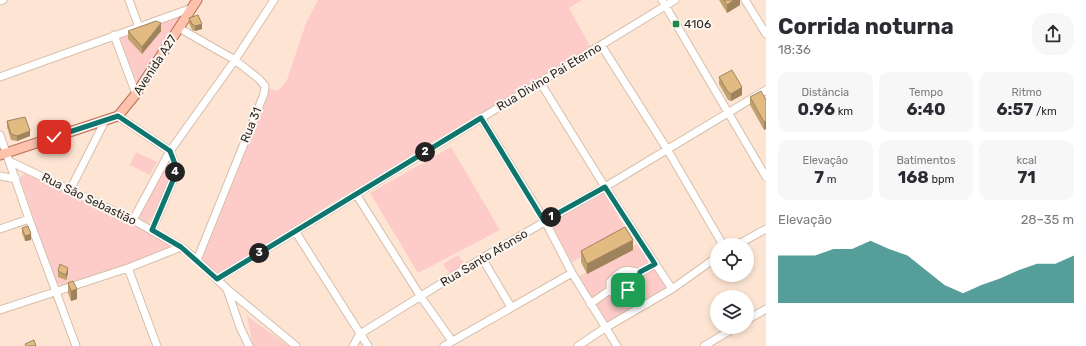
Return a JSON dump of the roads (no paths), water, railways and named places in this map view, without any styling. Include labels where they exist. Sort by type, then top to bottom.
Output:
[{"type":"main road","name":"Avenida A27","points":[[5,156],[118,116],[136,94],[194,4]]},
{"type":"street","points":[[129,0],[139,27]]},
{"type":"street","points":[[133,220],[170,151],[235,60],[274,0]]},
{"type":"street","name":"Rua Divino Pai Eterno","points":[[217,279],[601,45],[664,3],[675,0]]},
{"type":"street","points":[[745,0],[766,34]]},
{"type":"street","points":[[664,3],[766,177]]},
{"type":"street","points":[[0,77],[139,27],[194,4]]},
{"type":"street","name":"Rua 31","points":[[179,28],[235,60],[265,86],[265,90],[197,260]]},
{"type":"street","points":[[114,35],[136,94]]},
{"type":"street","points":[[601,45],[667,148],[719,238]]},
{"type":"street","points":[[540,82],[605,187],[672,289]]},
{"type":"street","name":"Rua Santo Afonso","points":[[353,346],[360,334],[482,258],[605,187],[667,148],[766,90]]},
{"type":"street","points":[[118,116],[170,151],[175,164],[174,178],[152,230]]},
{"type":"street","points":[[481,118],[544,221],[572,274],[617,346]]},
{"type":"street","points":[[70,190],[105,121]]},
{"type":"street","points":[[0,135],[5,156],[16,179],[29,219],[76,346]]},
{"type":"street","name":"Rua São Sebastião","points":[[5,156],[70,190],[133,220],[181,247],[227,289],[296,346]]},
{"type":"street","points":[[0,176],[16,179]]},
{"type":"street","points":[[356,194],[421,297],[452,341]]},
{"type":"street","points":[[0,229],[29,219]]},
{"type":"street","points":[[750,238],[766,229]]},
{"type":"street","points":[[295,231],[368,346]]},
{"type":"street","points":[[0,310],[128,268],[181,247]]},
{"type":"street","points":[[482,258],[511,307]]},
{"type":"street","points":[[578,346],[605,328],[672,289],[710,262]]},
{"type":"street","points":[[640,272],[637,284],[623,293],[614,294],[610,290],[610,282],[619,272],[628,269],[640,272],[655,264]]},
{"type":"street","points":[[128,268],[157,346]]},
{"type":"street","points":[[444,346],[572,274]]},
{"type":"street","points":[[227,289],[248,346]]},
{"type":"street","points":[[590,304],[610,290]]},
{"type":"street","points":[[754,316],[766,309]]},
{"type":"street","points":[[704,346],[724,334]]},
{"type":"place","name":"4106","points":[[676,24]]}]
